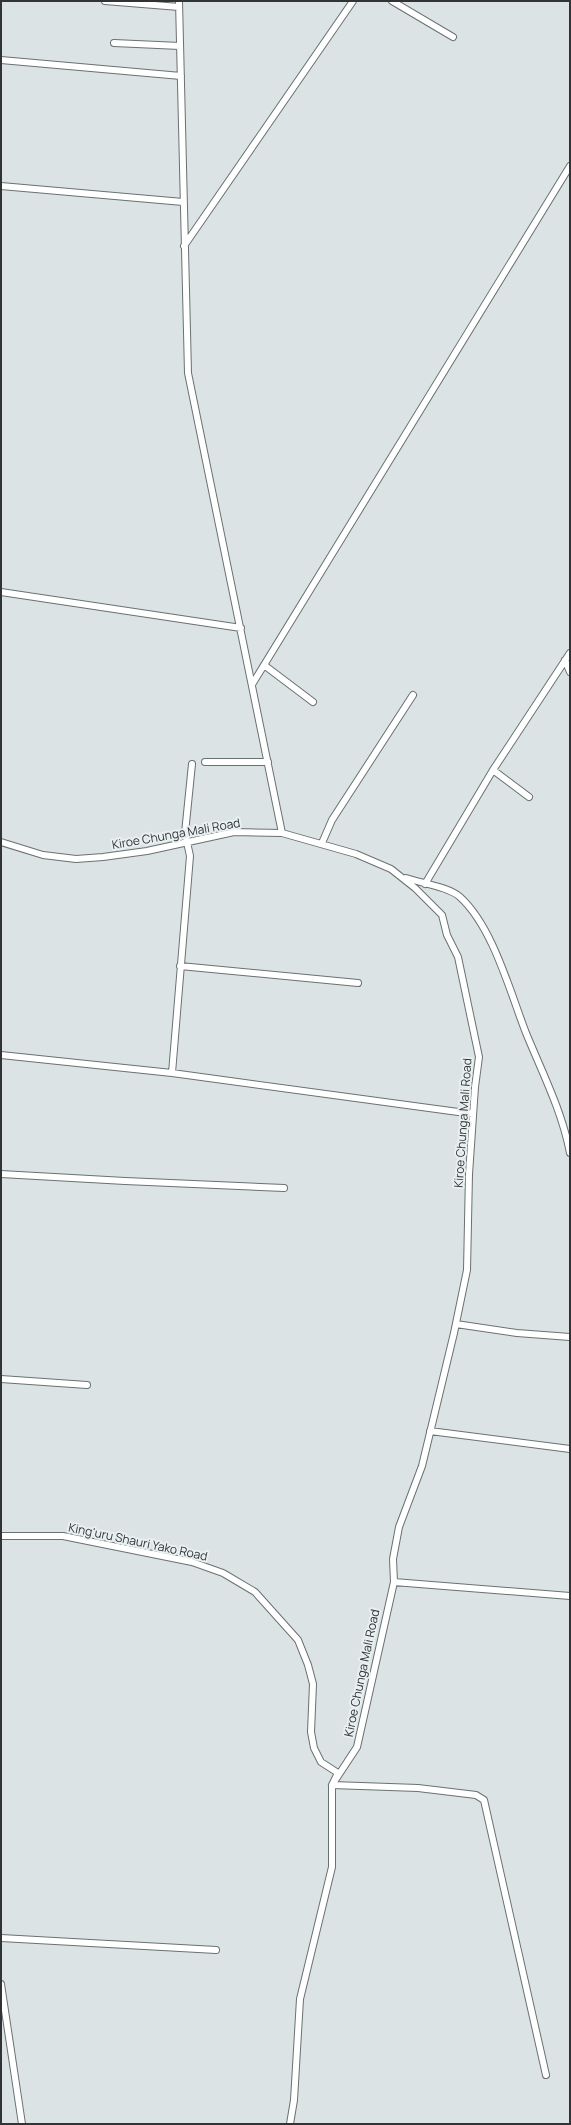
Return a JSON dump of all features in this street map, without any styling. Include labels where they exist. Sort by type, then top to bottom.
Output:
[{"type":"street","points":[[105,1],[179,4],[187,356],[190,394],[253,683],[282,833]]},
{"type":"street","points":[[184,246],[353,1]]},
{"type":"street","points":[[392,1],[454,37]]},
{"type":"street","points":[[114,43],[180,46]]},
{"type":"street","points":[[1,60],[181,76]]},
{"type":"street","points":[[253,683],[570,166]]},
{"type":"street","points":[[1,186],[183,202]]},
{"type":"street","points":[[1,592],[241,628]]},
{"type":"street","points":[[425,884],[493,770],[570,652]]},
{"type":"street","points":[[565,660],[570,672]]},
{"type":"street","points":[[264,665],[313,702]]},
{"type":"street","points":[[322,843],[332,820],[413,695]]},
{"type":"street","points":[[205,762],[268,762]]},
{"type":"street","points":[[172,1073],[190,856],[185,833],[192,764]]},
{"type":"street","points":[[493,770],[529,797]]},
{"type":"street","name":"Kiroe Chunga Mali Road","points":[[1,842],[43,855],[76,859],[147,851],[234,832],[282,833],[322,843],[374,861],[391,869],[415,888],[442,915],[448,935],[458,957],[479,1057],[473,1114],[467,1270],[456,1324],[422,1466],[399,1527],[393,1559],[394,1582],[357,1747],[332,1785]]},
{"type":"street","points":[[400,876],[441,888],[459,896],[477,916],[498,956],[515,1004],[559,1114],[570,1153]]},
{"type":"street","points":[[180,966],[358,983]]},
{"type":"street","points":[[1,1055],[172,1073],[473,1114]]},
{"type":"street","points":[[1,1174],[125,1182],[284,1188]]},
{"type":"street","points":[[456,1324],[517,1333],[570,1337]]},
{"type":"street","points":[[1,1378],[87,1385]]},
{"type":"street","points":[[430,1431],[570,1449]]},
{"type":"street","name":"King'uru Shauri Yako Road","points":[[1,1536],[63,1536],[192,1562],[223,1573],[255,1592],[298,1640],[308,1665],[313,1684],[311,1732],[314,1748],[321,1762],[338,1773],[332,1785]]},
{"type":"street","points":[[394,1582],[570,1596]]},
{"type":"street","points":[[290,2124],[294,2100],[300,1999],[332,1867],[332,1785],[418,1788],[476,1795],[484,1800],[546,2074]]},
{"type":"street","points":[[1,1938],[216,1950]]},
{"type":"street","points":[[1,1984],[22,2124]]}]
